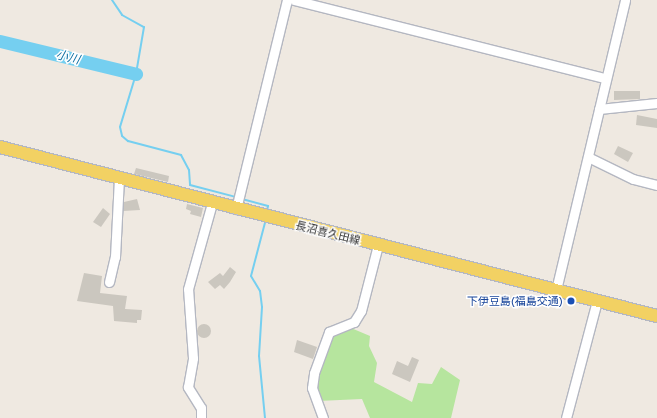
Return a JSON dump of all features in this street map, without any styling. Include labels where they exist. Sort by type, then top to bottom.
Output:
[{"type":"main road","name":"長沼喜久田線","points":[[0,147],[378,246],[657,316]]},
{"type":"street","points":[[236,209],[287,0]]},
{"type":"street","points":[[294,0],[605,78]]},
{"type":"street","points":[[556,290],[588,157],[605,78],[625,0]]},
{"type":"street","points":[[599,109],[657,103]]},
{"type":"street","points":[[588,157],[633,179],[657,185]]},
{"type":"street","points":[[109,282],[115,257],[119,178]]},
{"type":"street","points":[[201,418],[201,408],[188,387],[193,358],[188,289],[212,203]]},
{"type":"street","points":[[323,418],[312,388],[314,373],[329,332],[354,322],[361,311],[378,246]]},
{"type":"street","points":[[566,418],[597,301]]},
{"type":"green space","points":[[351,328],[370,336],[369,346],[377,363],[374,382],[412,402],[418,383],[432,384],[441,367],[460,380],[451,418],[370,418],[362,399],[318,401],[315,384],[333,335]]},
{"type":"building","points":[[614,91],[640,91],[640,99],[614,100]]},
{"type":"building","points":[[637,115],[657,119],[657,128],[636,125]]},
{"type":"building","points":[[618,146],[633,153],[628,162],[614,154]]},
{"type":"building","points":[[136,168],[169,176],[168,182],[134,174]]},
{"type":"building","points":[[137,199],[140,210],[123,211],[124,202]]},
{"type":"building","points":[[187,204],[203,208],[201,217],[190,214],[191,211],[186,209]]},
{"type":"building","points":[[103,208],[110,214],[101,227],[93,222]]},
{"type":"building","points":[[230,267],[236,272],[224,289],[220,285],[215,289],[208,282],[220,273],[223,276]]},
{"type":"building","points":[[84,273],[102,276],[100,293],[127,296],[125,309],[142,310],[141,320],[137,320],[137,323],[114,321],[113,306],[77,301]]},
{"type":"building","points":[[204,324],[209,326],[211,331],[209,336],[204,338],[199,336],[197,331],[199,326]]},
{"type":"building","points":[[297,340],[317,347],[313,359],[294,352]]},
{"type":"building","points":[[412,357],[419,360],[410,382],[392,374],[397,361],[408,366]]},
{"type":"waterway","points":[[112,0],[122,15],[144,27],[136,74],[120,127],[122,136],[128,141],[181,155],[189,170],[190,185],[236,197]]},
{"type":"waterway","name":"小川","points":[[0,41],[136,74]]},
{"type":"waterway","points":[[242,199],[268,206],[267,211]]},
{"type":"waterway","points":[[265,418],[259,356],[262,307],[260,291],[251,276],[266,219]]},
{"type":"place","name":"下伊豆島(福島交通)","points":[[571,301]]}]
